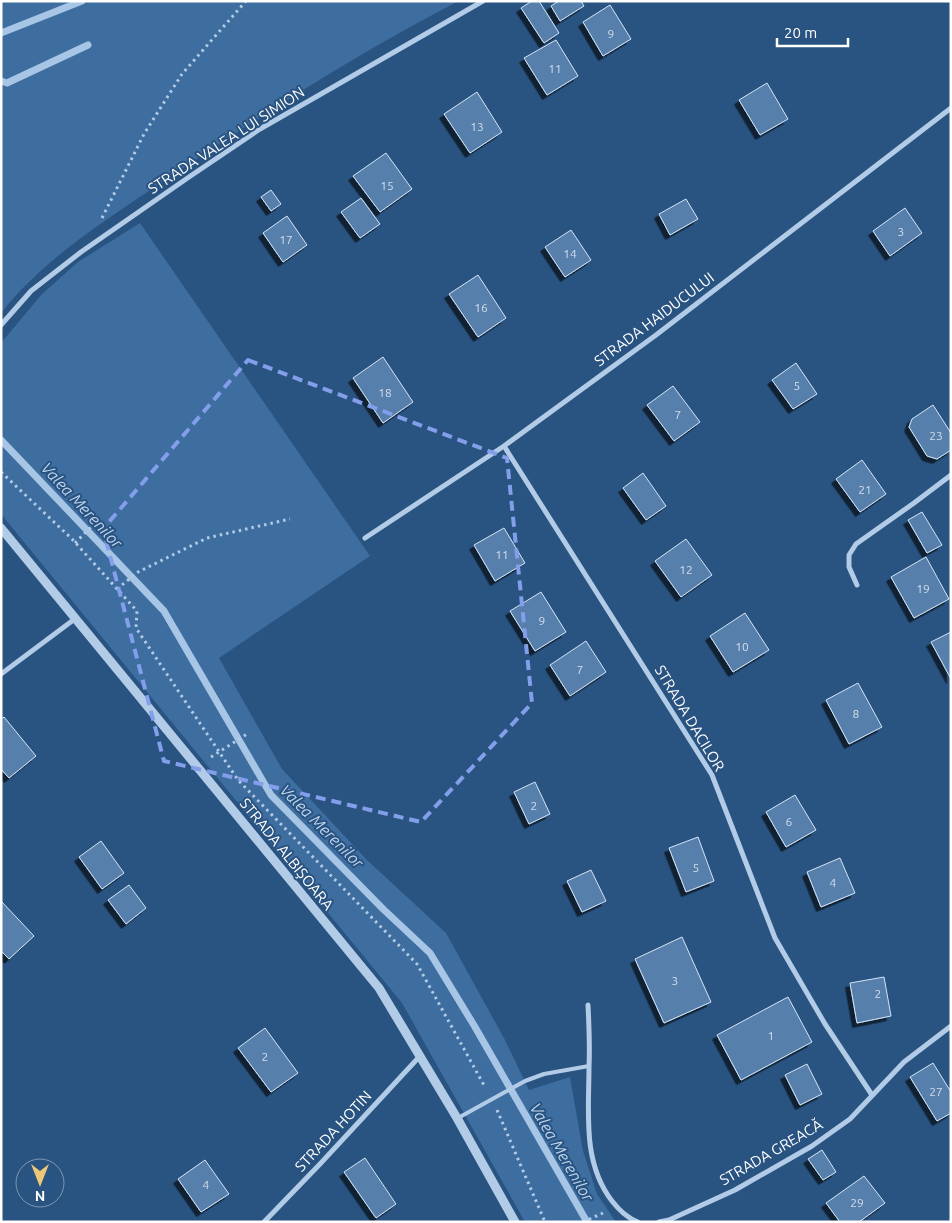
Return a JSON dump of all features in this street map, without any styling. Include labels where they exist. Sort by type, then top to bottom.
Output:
[{"type":"street","name":"STRADA VALEA LUI SIMION","points":[[1,325],[32,291],[89,246],[260,129],[483,1]]},
{"type":"street","name":"STRADA HAIDUCULUI","points":[[365,538],[504,446],[656,334],[951,108]]},
{"type":"street","name":"STRADA DACILOR","points":[[504,446],[712,775],[776,938],[825,1024],[872,1095]]},
{"type":"street","points":[[857,584],[849,567],[849,555],[856,544],[951,475]]},
{"type":"street","name":"STRADA ALBIȘOARA","points":[[1,528],[379,988],[457,1118],[515,1222]]},
{"type":"street","points":[[1,674],[76,618]]},
{"type":"street","points":[[588,1005],[589,1066],[587,1118],[592,1156],[603,1189],[617,1209],[631,1220],[638,1222]]},
{"type":"street","name":"STRADA GREACĂ","points":[[659,1222],[669,1220],[735,1190],[812,1146],[850,1118],[904,1062],[951,1026]]},
{"type":"street","name":"STRADA HOTIN","points":[[264,1222],[420,1056]]},
{"type":"lane","points":[[457,1118],[525,1081],[544,1074],[589,1066]]},
{"type":"path","points":[[89,246],[144,134],[177,82],[246,1]]},
{"type":"path","points":[[1,472],[76,542],[137,611],[136,628],[238,780],[417,964],[491,1100],[545,1222]]},
{"type":"path","points":[[118,589],[138,572],[207,538],[290,519]]},
{"type":"path","points":[[76,542],[95,523]]},
{"type":"path","points":[[224,748],[247,734]]},
{"type":"path","points":[[583,1222],[593,1216]]},
{"type":"highlighted area","points":[[248,360],[507,458],[532,703],[421,822],[164,761],[103,529]]},
{"type":"shaded area","points":[[1,1],[459,1],[385,41],[312,84],[125,207],[59,255],[19,292],[1,313]]},
{"type":"shaded area","points":[[140,223],[370,556],[219,658],[282,769],[367,860],[446,933],[504,1038],[529,1090],[570,1077],[583,1151],[597,1194],[616,1222],[525,1222],[402,1003],[1,514],[1,343],[42,294],[78,262]]},
{"type":"building","points":[[532,1],[539,1],[559,33],[544,43],[521,8]]},
{"type":"building","points":[[559,1],[581,1],[584,6],[560,21],[551,6]]},
{"type":"building","points":[[610,5],[631,39],[603,56],[583,22]]},
{"type":"building","points":[[556,40],[578,76],[547,95],[524,58]]},
{"type":"building","points":[[767,83],[788,119],[760,135],[739,100]]},
{"type":"building","points":[[477,92],[502,132],[470,153],[444,114]]},
{"type":"building","points":[[386,153],[412,189],[380,212],[353,176]]},
{"type":"building","points":[[271,190],[281,204],[271,211],[261,197]]},
{"type":"building","points":[[361,198],[380,224],[360,238],[341,212]]},
{"type":"building","points":[[686,199],[698,219],[670,235],[659,214]]},
{"type":"building","points":[[905,208],[922,233],[890,256],[873,231]]},
{"type":"building","points":[[287,216],[307,245],[283,262],[263,233]]},
{"type":"building","points":[[571,230],[591,260],[565,277],[545,247]]},
{"type":"building","points":[[478,275],[506,318],[478,337],[449,294]]},
{"type":"building","points":[[383,357],[413,402],[383,423],[353,378]]},
{"type":"building","points":[[796,363],[817,394],[793,409],[772,380]]},
{"type":"building","points":[[673,386],[700,422],[674,441],[647,405]]},
{"type":"building","points":[[933,405],[951,433],[951,450],[937,459],[927,456],[909,427],[912,419]]},
{"type":"building","points":[[862,460],[886,494],[860,512],[836,479]]},
{"type":"building","points":[[643,473],[666,506],[646,520],[623,488]]},
{"type":"building","points":[[922,512],[942,545],[927,553],[908,520]]},
{"type":"building","points":[[504,528],[525,563],[495,581],[474,545]]},
{"type":"building","points":[[686,539],[712,575],[681,597],[655,561]]},
{"type":"building","points":[[926,557],[949,599],[914,618],[891,577]]},
{"type":"building","points":[[541,592],[566,632],[535,651],[510,611]]},
{"type":"building","points":[[745,613],[769,650],[733,672],[710,636]]},
{"type":"building","points":[[951,632],[951,679],[931,642]]},
{"type":"building","points":[[586,641],[606,672],[570,696],[550,665]]},
{"type":"building","points":[[858,683],[882,727],[849,744],[826,700]]},
{"type":"building","points":[[4,717],[36,756],[9,778],[1,769],[1,719]]},
{"type":"building","points":[[535,782],[550,814],[529,824],[514,792]]},
{"type":"building","points":[[795,795],[816,830],[786,847],[766,812]]},
{"type":"building","points":[[698,837],[714,881],[686,892],[669,848]]},
{"type":"building","points":[[101,841],[124,873],[102,889],[79,857]]},
{"type":"building","points":[[840,858],[855,893],[821,907],[807,872]]},
{"type":"building","points":[[591,870],[606,901],[582,912],[567,881]]},
{"type":"building","points":[[129,885],[146,908],[126,924],[108,900]]},
{"type":"building","points":[[1,901],[34,936],[9,959],[1,951]]},
{"type":"building","points":[[682,937],[711,1002],[664,1023],[635,959]]},
{"type":"building","points":[[884,977],[891,1016],[857,1023],[850,983]]},
{"type":"building","points":[[788,997],[812,1042],[741,1080],[717,1035]]},
{"type":"building","points":[[265,1028],[298,1073],[271,1092],[238,1048]]},
{"type":"building","points":[[933,1063],[951,1092],[951,1113],[937,1121],[910,1077]]},
{"type":"building","points":[[807,1064],[822,1094],[800,1105],[785,1075]]},
{"type":"building","points":[[822,1150],[836,1172],[823,1180],[808,1159]]},
{"type":"building","points":[[365,1158],[396,1204],[376,1218],[344,1172]]},
{"type":"building","points":[[205,1160],[229,1194],[201,1212],[178,1179]]},
{"type":"building","points":[[864,1176],[885,1203],[859,1222],[840,1222],[826,1203]]},
{"type":"waterway","points":[[1,33],[82,1]]},
{"type":"waterway","points":[[1,81],[7,83],[88,45]]},
{"type":"waterway","name":"Valea Merenilor","points":[[1,440],[164,611],[271,795],[383,909],[430,953],[475,1027],[587,1222]]}]
